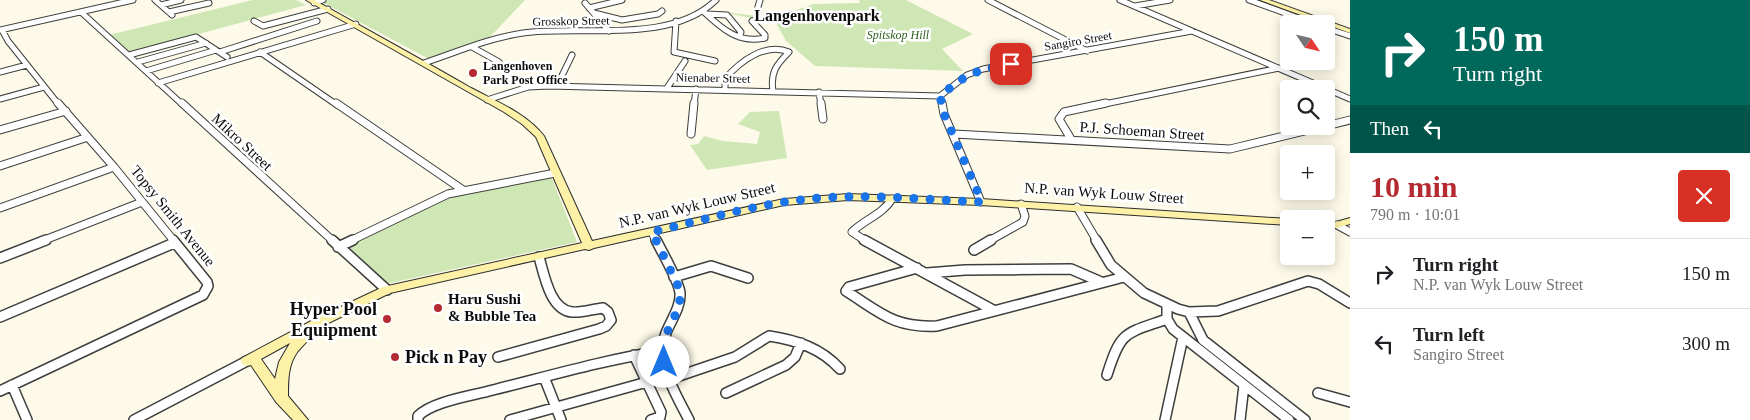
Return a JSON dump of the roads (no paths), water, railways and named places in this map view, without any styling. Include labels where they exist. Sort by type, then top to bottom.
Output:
[{"type":"street","points":[[1,30],[133,0]]},
{"type":"street","points":[[155,0],[171,14],[209,3]]},
{"type":"street","points":[[161,5],[181,0]]},
{"type":"street","points":[[312,1],[323,0]]},
{"type":"street","points":[[590,8],[622,0]]},
{"type":"street","name":"Grosskop Street","points":[[424,63],[524,32],[609,31],[676,21],[705,13],[716,0]]},
{"type":"street","points":[[757,10],[760,0]]},
{"type":"street","points":[[988,0],[1087,52]]},
{"type":"street","points":[[1120,0],[1350,99]]},
{"type":"street","points":[[1134,6],[1170,0]]},
{"type":"street","points":[[1250,0],[1291,15]]},
{"type":"street","points":[[1263,0],[1350,31]]},
{"type":"street","points":[[312,1],[424,63],[534,129],[540,136],[589,246]]},
{"type":"street","points":[[585,4],[609,31]]},
{"type":"street","points":[[263,26],[328,9]]},
{"type":"street","points":[[594,13],[622,20],[658,14],[662,11]]},
{"type":"street","name":"Mikro Street","points":[[81,12],[387,290]]},
{"type":"street","points":[[705,13],[720,29],[739,37],[753,41],[765,38],[765,35],[752,21]]},
{"type":"street","points":[[705,13],[727,15],[741,32],[739,37]]},
{"type":"street","points":[[254,21],[291,43]]},
{"type":"street","points":[[146,71],[277,35],[317,21]]},
{"type":"street","points":[[676,21],[674,52],[715,61]]},
{"type":"street","points":[[158,83],[356,24]]},
{"type":"street","name":"Topsy Smith Avenue","points":[[0,391],[78,356],[203,295],[206,291],[207,282],[114,167],[44,87],[1,30]]},
{"type":"street","name":"Sangiro Street","points":[[940,96],[961,79],[975,71],[1087,52],[1192,31]]},
{"type":"street","points":[[1335,31],[1350,36]]},
{"type":"street","points":[[130,55],[197,37],[227,57]]},
{"type":"street","points":[[138,62],[206,43]]},
{"type":"street","points":[[472,47],[499,62]]},
{"type":"street","points":[[725,90],[725,79],[735,68],[767,49],[776,48],[789,52],[779,60],[775,68],[772,84],[774,90]]},
{"type":"street","points":[[260,52],[463,190]]},
{"type":"street","points":[[557,86],[572,55]]},
{"type":"street","points":[[667,88],[684,61]]},
{"type":"street","points":[[0,72],[27,65]]},
{"type":"street","points":[[1071,139],[1059,119],[1064,112],[1279,68]]},
{"type":"street","name":"Nienaber Street","points":[[487,100],[528,87],[557,86],[774,90],[940,96]]},
{"type":"street","points":[[0,99],[44,87]]},
{"type":"street","points":[[691,134],[696,89]]},
{"type":"street","points":[[820,92],[823,119]]},
{"type":"street","points":[[940,96],[944,114],[982,202]]},
{"type":"street","points":[[0,130],[66,111]]},
{"type":"street","name":"P.J. Schoeman Street","points":[[1335,124],[1350,120]]},
{"type":"street","name":"P.J. Schoeman Street","points":[[954,134],[1230,149],[1291,135]]},
{"type":"street","points":[[0,166],[88,137]]},
{"type":"street","points":[[0,208],[114,167]]},
{"type":"street","points":[[338,247],[425,204],[463,190],[555,173]]},
{"type":"street","name":"N.P. van Wyk Louw Street","points":[[250,359],[319,322],[387,290],[539,258],[784,202],[827,198],[982,202],[1280,221]]},
{"type":"street","points":[[892,199],[888,207],[880,214],[857,227],[852,232],[856,237],[993,310]]},
{"type":"street","points":[[0,258],[142,202]]},
{"type":"street","points":[[974,250],[1023,222],[1025,216],[1021,204]]},
{"type":"street","points":[[1076,207],[1111,265],[1144,294],[1167,306],[1189,312],[1218,311],[1308,281],[1319,284],[1350,303]]},
{"type":"street","points":[[1335,224],[1350,221]]},
{"type":"street","points":[[1335,226],[1350,232]]},
{"type":"street","points":[[652,232],[680,290],[681,298],[661,351],[670,379],[689,420]]},
{"type":"street","points":[[0,318],[174,243]]},
{"type":"street","points":[[498,357],[599,329],[606,326],[611,320],[608,312],[602,308],[571,312],[562,309],[555,302],[539,258]]},
{"type":"street","points":[[674,277],[711,266],[748,278]]},
{"type":"street","points":[[917,268],[849,287],[846,291],[895,322],[915,327],[937,326],[1124,277]]},
{"type":"street","points":[[926,273],[965,270],[1071,269],[1101,282]]},
{"type":"street","points":[[1167,306],[1168,324],[1288,420]]},
{"type":"street","points":[[1189,312],[1203,340],[1305,420]]},
{"type":"street","points":[[1107,375],[1119,342],[1123,337],[1128,333],[1167,320]]},
{"type":"street","points":[[281,398],[281,373],[284,362],[298,341],[319,322]]},
{"type":"street","points":[[670,379],[739,355],[753,348],[766,336],[802,343],[820,352],[840,369]]},
{"type":"street","points":[[1165,420],[1183,337]]},
{"type":"street","points":[[726,393],[786,365],[795,357],[802,343]]},
{"type":"street","points":[[418,420],[421,413],[430,408],[616,358],[661,351]]},
{"type":"street","points":[[634,355],[661,412],[660,417],[651,420]]},
{"type":"street","points":[[134,420],[250,359],[300,420]]},
{"type":"street","points":[[544,377],[561,420]]},
{"type":"street","points":[[510,420],[647,382]]},
{"type":"street","points":[[12,385],[27,420]]},
{"type":"street","points":[[1240,420],[1244,385]]},
{"type":"street","points":[[1318,393],[1350,402]]},
{"type":"place","name":"Langenhoven Park Post Office","points":[[473,73]]},
{"type":"place","name":"Haru Sushi & Bubble Tea","points":[[438,308]]},
{"type":"place","name":"Hyper Pool Equipment","points":[[387,319]]},
{"type":"place","name":"Pick n Pay","points":[[395,357]]},
{"type":"district","name":"Langenhovenpark","points":[[817,15]]},
{"type":"park label","name":"Spitskop Hill","points":[[898,35]]}]
